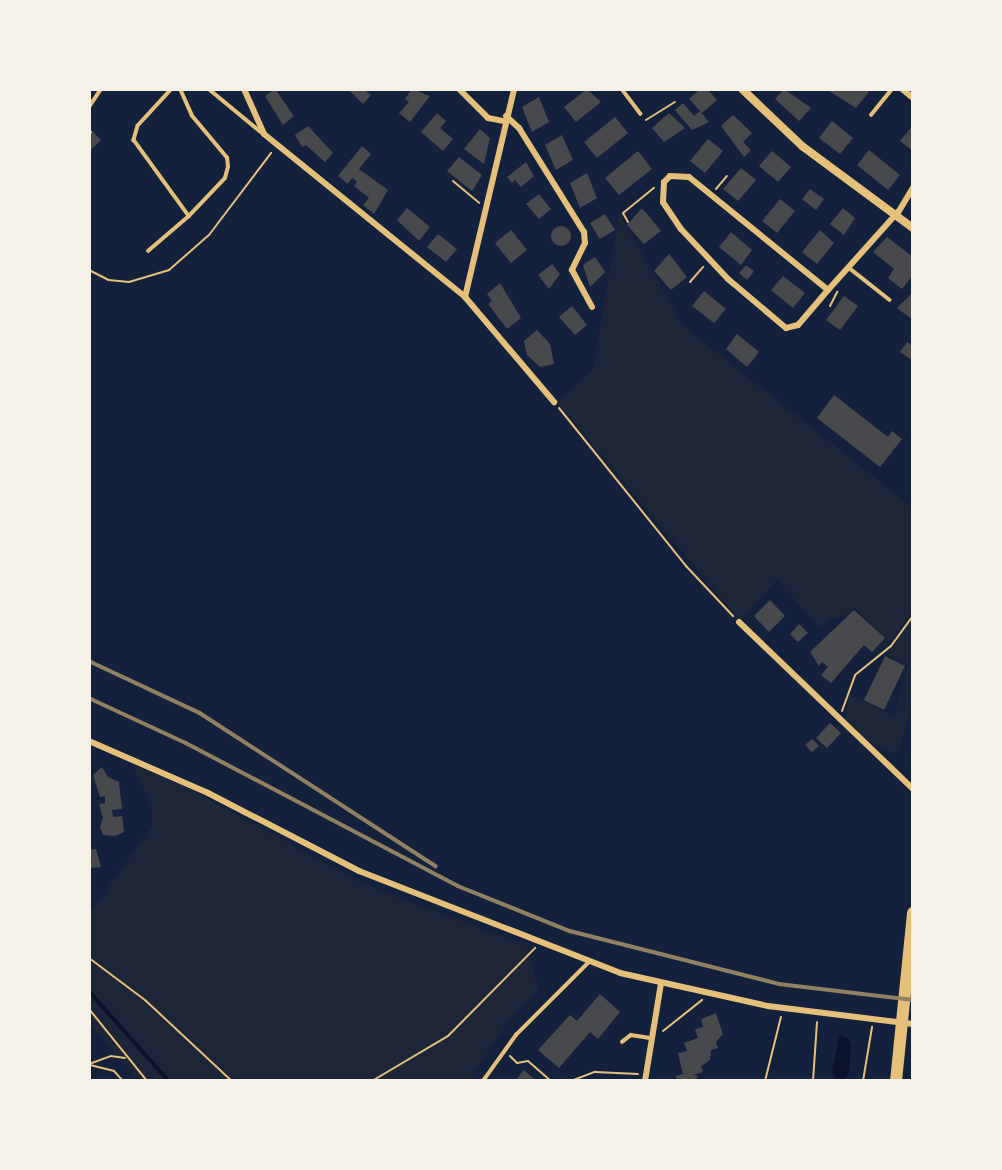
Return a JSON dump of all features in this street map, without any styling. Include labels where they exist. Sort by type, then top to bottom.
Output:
[{"type":"highway","points":[[896,1081],[913,913]]},
{"type":"street","points":[[244,89],[264,134],[465,297],[554,402]]},
{"type":"street","points":[[459,89],[488,118],[504,118],[519,128],[584,232],[585,243],[572,270],[592,307]]},
{"type":"street","points":[[465,297],[504,118],[514,89]]},
{"type":"street","points":[[742,89],[802,146],[913,228]]},
{"type":"street","points":[[902,89],[913,98]]},
{"type":"street","points":[[828,290],[711,195],[680,174],[670,176],[661,188],[663,202],[681,229],[709,260],[786,328],[798,325],[848,267],[893,214],[913,188]]},
{"type":"street","points":[[738,622],[837,721],[887,762],[913,789]]},
{"type":"street","points":[[89,741],[208,793],[359,871],[539,945],[660,983],[768,1006],[913,1024]]},
{"type":"street","points":[[645,1081],[660,983]]},
{"type":"lane","points":[[90,108],[102,89]]},
{"type":"lane","points":[[173,89],[138,126],[134,140],[189,216]]},
{"type":"lane","points":[[148,251],[189,216],[225,178],[228,167],[226,158],[192,116],[180,89]]},
{"type":"lane","points":[[209,89],[248,125],[264,134]]},
{"type":"lane","points":[[622,89],[641,114]]},
{"type":"lane","points":[[871,115],[892,89]]},
{"type":"lane","points":[[848,267],[890,300]]},
{"type":"lane","points":[[483,1081],[505,1050],[589,962]]},
{"type":"lane","points":[[622,1042],[631,1035],[650,1038]]},
{"type":"path","points":[[641,114],[648,123],[675,102]]},
{"type":"path","points":[[89,270],[109,280],[130,282],[169,270],[209,235],[276,146]]},
{"type":"path","points":[[711,195],[727,176]]},
{"type":"path","points":[[453,181],[486,206]]},
{"type":"path","points":[[628,222],[623,213],[651,188],[661,188]]},
{"type":"path","points":[[690,282],[709,260]]},
{"type":"path","points":[[554,402],[686,566],[738,622]]},
{"type":"path","points":[[913,450],[913,502]]},
{"type":"path","points":[[837,721],[855,675],[891,646],[913,616]]},
{"type":"path","points":[[372,1081],[448,1036],[512,966],[539,945]]},
{"type":"path","points":[[89,958],[145,1000],[232,1081]]},
{"type":"path","points":[[659,1034],[687,1008],[706,999]]},
{"type":"path","points":[[89,1009],[147,1081]]},
{"type":"path","points":[[765,1081],[782,1013]]},
{"type":"path","points":[[813,1081],[818,1019]]},
{"type":"path","points":[[863,1081],[873,1020]]},
{"type":"path","points":[[505,1050],[517,1063],[528,1061],[551,1081]]},
{"type":"path","points":[[89,1064],[111,1056],[127,1058]]},
{"type":"path","points":[[89,1064],[114,1071],[123,1081]]},
{"type":"path","points":[[571,1081],[595,1072],[639,1074]]},
{"type":"shaded area","points":[[619,214],[684,326],[912,507],[912,611],[890,642],[854,608],[844,617],[828,620],[821,629],[777,580],[740,621],[557,402],[593,370]]},
{"type":"shaded area","points":[[913,620],[912,704],[899,750],[893,754],[861,737],[845,721],[846,711],[850,695],[894,716],[908,665],[886,654]]},
{"type":"shaded area","points":[[132,764],[182,785],[364,884],[528,946],[538,991],[510,1019],[469,1081],[139,1081],[89,1023],[89,914],[152,826],[152,807]]},
{"type":"shaded area","points":[[840,1035],[849,1039],[851,1047],[849,1072],[844,1081],[834,1077],[832,1070]]},
{"type":"building","points":[[275,89],[294,116],[283,125],[265,96]]},
{"type":"building","points":[[348,89],[364,89],[371,95],[363,104]]},
{"type":"building","points":[[412,89],[430,96],[410,122],[399,113],[409,102],[405,99]]},
{"type":"building","points":[[587,89],[601,102],[576,122],[564,107]]},
{"type":"building","points":[[700,89],[707,89],[717,100],[702,113],[689,99]]},
{"type":"building","points":[[784,89],[811,108],[799,121],[775,99]]},
{"type":"building","points":[[826,89],[866,89],[869,92],[856,108]]},
{"type":"building","points":[[539,97],[549,122],[532,132],[522,107]]},
{"type":"building","points":[[683,103],[694,116],[700,111],[709,122],[692,130],[675,110]]},
{"type":"building","points":[[437,113],[446,121],[440,128],[453,139],[443,151],[421,132]]},
{"type":"building","points":[[669,113],[685,128],[664,142],[652,128]]},
{"type":"building","points":[[733,115],[752,133],[743,142],[751,150],[744,157],[721,126]]},
{"type":"building","points":[[615,117],[628,133],[597,158],[584,142]]},
{"type":"building","points":[[832,121],[853,138],[840,154],[819,138]]},
{"type":"building","points":[[913,125],[913,151],[900,141]]},
{"type":"building","points":[[308,126],[333,153],[325,162],[306,145],[302,147],[295,135]]},
{"type":"building","points":[[480,129],[490,138],[484,164],[464,149]]},
{"type":"building","points":[[92,131],[101,140],[89,152],[89,134]]},
{"type":"building","points":[[562,135],[573,160],[556,170],[545,145]]},
{"type":"building","points":[[708,139],[723,151],[705,173],[690,161]]},
{"type":"building","points":[[362,146],[371,154],[359,169],[388,190],[374,214],[363,205],[369,198],[354,186],[357,182],[352,178],[348,184],[338,176]]},
{"type":"building","points":[[869,150],[900,175],[888,190],[857,165]]},
{"type":"building","points":[[638,151],[652,169],[619,195],[605,178]]},
{"type":"building","points":[[772,151],[791,167],[778,182],[759,166]]},
{"type":"building","points":[[459,157],[482,175],[472,191],[447,171]]},
{"type":"building","points":[[526,162],[534,176],[521,187],[515,180],[512,183],[507,177]]},
{"type":"building","points":[[741,168],[756,180],[738,201],[723,189]]},
{"type":"building","points":[[587,173],[597,198],[580,208],[570,183]]},
{"type":"building","points":[[810,189],[824,199],[816,210],[802,199]]},
{"type":"building","points":[[539,194],[551,209],[539,219],[526,204]]},
{"type":"building","points":[[780,199],[795,211],[777,233],[762,221]]},
{"type":"building","points":[[407,208],[430,227],[419,241],[397,220]]},
{"type":"building","points":[[642,208],[661,231],[644,244],[627,225]]},
{"type":"building","points":[[843,208],[855,218],[844,235],[830,224]]},
{"type":"building","points":[[605,214],[615,230],[600,239],[590,223]]},
{"type":"building","points":[[561,226],[568,229],[571,236],[568,243],[561,246],[554,243],[551,236],[554,229]]},
{"type":"building","points":[[511,230],[527,250],[511,263],[495,243]]},
{"type":"building","points":[[820,230],[834,243],[817,264],[802,252]]},
{"type":"building","points":[[731,232],[752,250],[741,265],[719,247]]},
{"type":"building","points":[[438,234],[457,249],[446,262],[427,247]]},
{"type":"building","points":[[887,237],[913,257],[913,275],[902,289],[888,278],[894,269],[873,252]]},
{"type":"building","points":[[669,254],[687,277],[671,290],[654,271]]},
{"type":"building","points":[[595,257],[605,272],[590,287],[583,265]]},
{"type":"building","points":[[552,264],[560,274],[549,289],[538,275]]},
{"type":"building","points":[[746,265],[754,271],[747,280],[739,273]]},
{"type":"building","points":[[783,276],[805,293],[793,308],[771,290]]},
{"type":"building","points":[[500,283],[521,318],[507,329],[488,304],[492,301],[487,294]]},
{"type":"building","points":[[704,291],[726,309],[714,323],[692,306]]},
{"type":"building","points":[[913,292],[913,320],[897,308]]},
{"type":"building","points":[[844,296],[858,306],[840,330],[826,320]]},
{"type":"building","points":[[572,306],[587,325],[575,335],[559,317]]},
{"type":"building","points":[[537,330],[550,344],[554,364],[540,367],[527,355],[524,341]]},
{"type":"building","points":[[737,334],[759,352],[747,367],[726,349]]},
{"type":"building","points":[[907,342],[913,346],[913,361],[900,352]]},
{"type":"building","points":[[834,395],[888,437],[892,431],[902,439],[880,467],[817,418]]},
{"type":"building","points":[[770,600],[785,616],[769,632],[754,616]]},
{"type":"building","points":[[854,610],[885,638],[872,652],[864,645],[831,683],[821,675],[828,667],[822,662],[819,666],[810,652]]},
{"type":"building","points":[[799,624],[808,633],[798,642],[790,634]]},
{"type":"building","points":[[885,656],[905,666],[884,710],[864,700]]},
{"type":"building","points":[[830,723],[841,733],[827,748],[816,738]]},
{"type":"building","points":[[812,739],[819,746],[812,752],[805,745]]},
{"type":"building","points":[[102,767],[108,777],[119,782],[122,809],[112,810],[113,817],[122,816],[124,832],[115,836],[103,835],[100,827],[103,818],[99,804],[105,803],[105,796],[100,797],[93,775]]},
{"type":"building","points":[[96,849],[101,867],[89,868],[89,850]]},
{"type":"building","points":[[600,994],[620,1012],[598,1039],[590,1032],[559,1068],[538,1050],[570,1015],[577,1021]]},
{"type":"building","points":[[716,1013],[723,1034],[716,1042],[718,1048],[711,1050],[710,1060],[701,1066],[703,1072],[693,1075],[698,1076],[695,1081],[677,1081],[676,1076],[683,1074],[678,1053],[687,1051],[684,1043],[698,1038],[695,1029],[703,1027],[701,1019]]},
{"type":"building","points":[[524,1070],[536,1081],[515,1081]]},
{"type":"waterway","points":[[89,991],[169,1081]]},
{"type":"railway","points":[[89,661],[200,713],[436,866]]},
{"type":"railway","points":[[89,698],[186,743],[458,886],[570,931],[779,984],[913,1000]]}]
